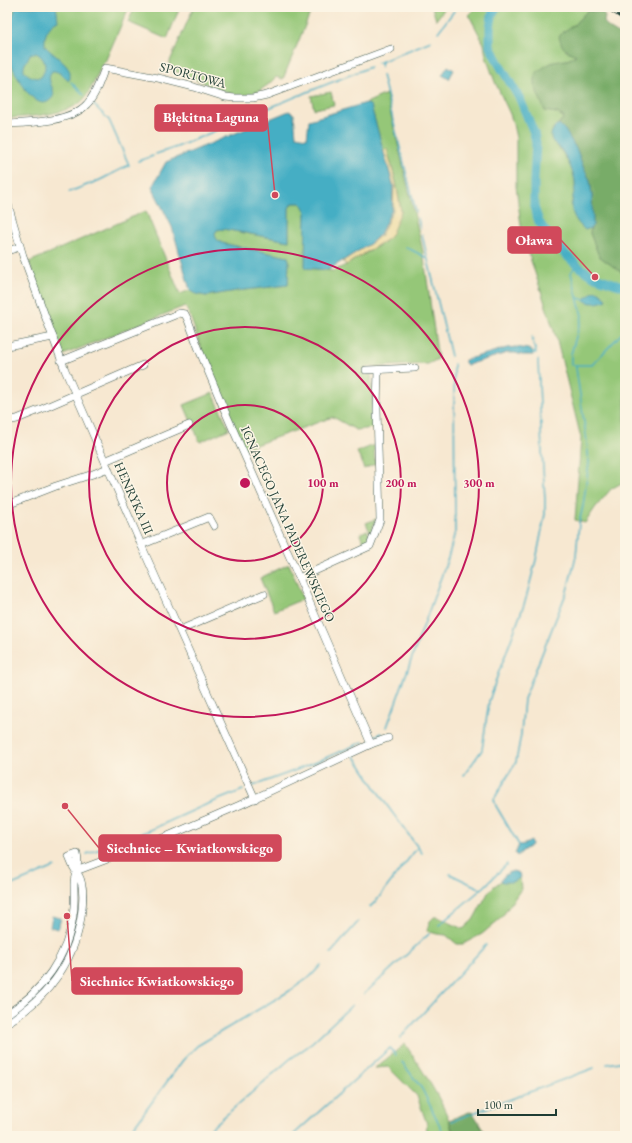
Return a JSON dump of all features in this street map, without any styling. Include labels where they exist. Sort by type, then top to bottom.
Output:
[{"type":"street","name":"SPORTOWA","points":[[7,124],[58,118],[69,116],[77,112],[88,104],[93,97],[106,68],[176,82],[225,97],[253,98],[267,96],[391,49]]},
{"type":"street","name":"HENRYKA III","points":[[7,201],[20,247],[61,361],[75,395],[255,799]]},
{"type":"street","points":[[7,251],[20,247]]},
{"type":"street","name":"IGNACEGO JANA PADEREWSKIEGO","points":[[61,361],[179,313],[184,314],[188,320],[226,415],[371,744]]},
{"type":"street","points":[[7,346],[53,337]]},
{"type":"street","points":[[7,421],[17,419],[44,408],[143,365]]},
{"type":"street","points":[[366,370],[414,368]]},
{"type":"street","points":[[299,578],[370,546],[380,520],[378,370]]},
{"type":"street","points":[[104,461],[189,425]]},
{"type":"street","points":[[7,505],[108,468]]},
{"type":"street","points":[[141,545],[209,517],[214,526]]},
{"type":"street","points":[[180,630],[264,594]]},
{"type":"street","points":[[76,871],[168,836],[255,799],[371,744],[388,738]]},
{"type":"street","points":[[7,1014],[33,995],[50,974],[60,958],[70,932],[73,916],[76,871]]},
{"type":"street","points":[[7,1023],[24,1012],[47,991],[66,964],[76,939],[81,920],[83,894],[82,881],[76,871]]},
{"type":"green space","points":[[7,7],[129,7],[105,62],[103,63],[84,99],[69,109],[59,112],[37,116],[7,118]]},
{"type":"green space","points":[[135,7],[180,7],[167,39],[128,22]]},
{"type":"green space","points":[[194,7],[309,7],[308,10],[311,11],[283,79],[276,77],[259,91],[247,95],[234,95],[167,68]]},
{"type":"green space","points":[[432,7],[446,7],[436,20]]},
{"type":"green space","points":[[476,7],[587,7],[593,11],[587,11],[574,25],[563,32],[566,51],[576,54],[568,60],[558,60],[545,111],[557,113],[564,118],[553,128],[552,140],[561,150],[572,169],[575,190],[571,204],[585,230],[591,228],[590,233],[599,256],[625,275],[625,481],[611,489],[585,523],[575,520],[581,438],[556,337],[522,233],[516,186],[516,138],[510,114],[495,82],[486,57],[484,44],[469,15]]},
{"type":"green space","points":[[587,11],[599,11],[603,13],[605,17],[604,22],[609,28],[625,38],[625,275],[599,256],[590,233],[593,225],[590,180],[577,150],[565,130],[559,124],[564,117],[557,113],[545,111],[535,87],[535,74],[545,66],[551,63],[570,59],[576,55],[564,49],[559,37],[563,32],[574,25]]},
{"type":"green space","points":[[331,92],[334,105],[314,109],[311,96]]},
{"type":"green space","points":[[386,94],[423,251],[438,359],[428,364],[365,367],[365,373],[371,375],[374,428],[356,430],[333,417],[244,449],[214,383],[211,363],[203,353],[185,306],[63,355],[29,262],[146,211],[180,294],[190,290],[196,294],[206,296],[288,285],[288,257],[221,243],[216,239],[215,233],[217,230],[223,229],[289,241],[289,208],[292,203],[301,203],[306,211],[305,268],[333,271],[383,243],[401,211],[396,182],[387,149],[383,150],[371,106],[366,103]]},
{"type":"green space","points":[[213,393],[229,429],[200,442],[184,405]]},
{"type":"green space","points":[[374,445],[375,464],[364,469],[361,462],[363,461],[357,452]]},
{"type":"green space","points":[[376,519],[371,532],[370,532],[366,523]]},
{"type":"green space","points":[[367,530],[370,537],[368,543],[365,545],[360,534]]},
{"type":"green space","points":[[289,564],[303,599],[274,611],[260,578]]},
{"type":"green space","points":[[508,876],[520,878],[521,889],[501,918],[482,934],[463,944],[457,944],[446,935],[427,931],[430,921],[434,917],[438,917],[463,929],[473,920],[493,887]]},
{"type":"green space","points":[[405,1044],[434,1089],[447,1116],[451,1127],[452,1136],[426,1136],[427,1124],[417,1096],[388,1067],[375,1068]]},
{"type":"green space","points":[[472,1111],[487,1136],[452,1136],[453,1132],[449,1120]]},
{"type":"sand","points":[[387,149],[396,183],[401,211],[389,238],[346,265],[343,261],[381,235],[393,210],[394,186],[383,150]]},
{"type":"water","points":[[16,7],[56,7],[58,21],[47,31],[45,46],[68,69],[70,72],[70,79],[68,81],[61,74],[52,71],[50,79],[54,94],[49,101],[43,103],[36,101],[24,87],[13,69],[7,52],[7,36],[9,26]],"holes":[[[36,53],[45,64],[43,75],[40,78],[34,77],[24,70],[25,63],[30,54]]]},
{"type":"water","points":[[493,7],[501,7],[494,19],[492,28],[488,27],[488,15]]},
{"type":"water","points":[[448,66],[454,70],[449,79],[442,75]]},
{"type":"water","points":[[366,103],[371,106],[393,185],[392,209],[380,234],[371,243],[328,270],[305,268],[306,212],[301,203],[292,203],[289,208],[289,241],[223,229],[217,230],[215,233],[216,239],[222,243],[288,257],[288,285],[206,296],[196,294],[190,290],[172,227],[152,187],[166,162],[289,111],[294,114],[296,136],[307,138],[309,120]]},
{"type":"water","points":[[559,124],[565,130],[577,150],[590,180],[593,225],[591,228],[585,230],[577,221],[572,210],[575,186],[573,173],[562,151],[553,142],[551,137],[552,132]]},
{"type":"water","points":[[597,291],[607,300],[589,303],[584,300],[593,292]]},
{"type":"water","points":[[516,347],[528,349],[532,351],[533,355],[507,353],[467,365],[465,363],[465,360],[468,359],[507,348]]},
{"type":"water","points":[[531,841],[532,845],[517,856],[515,854],[519,845]]},
{"type":"water","points":[[513,871],[519,873],[520,877],[512,882],[502,882],[501,880],[503,877]]},
{"type":"water","points":[[52,916],[61,918],[58,929],[50,927]]},
{"type":"waterway","points":[[497,7],[493,12],[490,27],[490,46],[520,99],[534,133],[536,143],[534,207],[539,222],[549,236],[579,267],[595,277],[619,285],[625,285]]},
{"type":"waterway","points":[[438,32],[454,11]]},
{"type":"waterway","points":[[378,63],[431,41]]},
{"type":"waterway","points":[[381,67],[382,61]]},
{"type":"waterway","points":[[156,154],[177,147],[370,67]]},
{"type":"waterway","points":[[382,75],[416,212]]},
{"type":"waterway","points":[[71,82],[84,95]]},
{"type":"waterway","points":[[69,192],[100,180],[129,165],[109,120],[93,104]]},
{"type":"waterway","points":[[138,161],[153,156]]},
{"type":"waterway","points":[[418,218],[420,228]]},
{"type":"waterway","points":[[422,235],[451,356]]},
{"type":"waterway","points":[[406,247],[427,258]]},
{"type":"waterway","points":[[519,845],[496,806],[494,799],[516,762],[521,734],[524,699],[567,591],[576,556],[579,523],[589,463],[576,368],[575,365],[571,365],[571,354],[582,316],[571,273],[576,264]]},
{"type":"waterway","points":[[578,298],[585,300]]},
{"type":"waterway","points":[[575,365],[592,365],[622,333],[625,332]]},
{"type":"waterway","points":[[532,337],[536,353],[532,353]]},
{"type":"waterway","points":[[464,775],[482,750],[489,701],[525,602],[536,560],[545,514],[538,360]]},
{"type":"waterway","points":[[387,727],[448,558],[455,532],[454,364]]},
{"type":"waterway","points":[[7,512],[14,509]]},
{"type":"waterway","points":[[375,736],[382,733]]},
{"type":"waterway","points":[[253,786],[299,769],[363,742]]},
{"type":"waterway","points":[[354,755],[386,804],[422,853]]},
{"type":"waterway","points":[[87,854],[150,830],[243,790]]},
{"type":"waterway","points":[[370,907],[417,848]]},
{"type":"waterway","points":[[439,925],[485,886],[507,864]]},
{"type":"waterway","points":[[7,887],[55,867]]},
{"type":"waterway","points":[[450,874],[481,889]]},
{"type":"waterway","points":[[331,953],[358,922]]},
{"type":"waterway","points":[[364,994],[429,934]]},
{"type":"waterway","points":[[400,1038],[486,945]]},
{"type":"waterway","points":[[127,1136],[183,1060],[197,1046],[291,990],[311,976],[321,965]]},
{"type":"waterway","points":[[202,1136],[290,1059],[307,1047],[352,1005]]},
{"type":"waterway","points":[[292,1136],[390,1048],[396,1055]]},
{"type":"waterway","points":[[607,1064],[625,1061]]},
{"type":"waterway","points":[[402,1062],[422,1089],[445,1136]]},
{"type":"waterway","points":[[452,1121],[594,1068]]},
{"type":"railway","points":[[606,7],[625,20]]},
{"type":"place","name":"Błękitna Laguna","points":[[275,195]]},
{"type":"place","name":"Oława","points":[[595,277]]},
{"type":"place","name":"Siechnice – Kwiatkowskiego","points":[[65,806]]},
{"type":"place","name":"Siechnice Kwiatkowskiego","points":[[67,916]]}]
